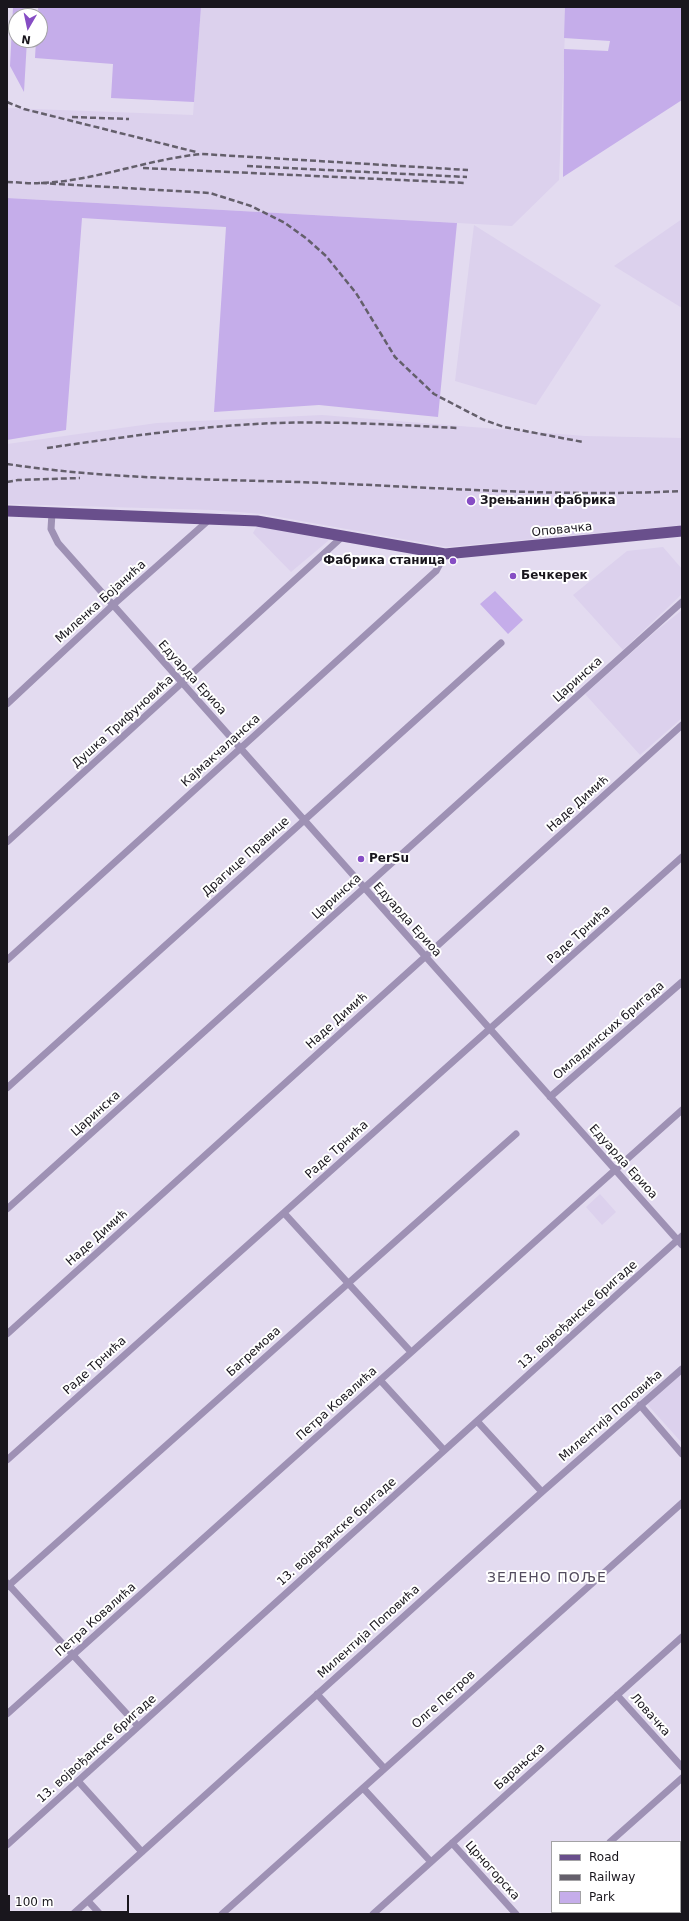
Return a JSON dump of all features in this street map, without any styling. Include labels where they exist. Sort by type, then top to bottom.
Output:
[{"type":"main road","name":"Оповачка","points":[[7,511],[257,521],[445,554],[682,531]]},
{"type":"street","name":"Едуарда Ериоа","points":[[52,513],[51,528],[56,539],[113,605],[615,1170],[681,1241]]},
{"type":"street","name":"Миленка Бојанића","points":[[7,704],[113,605],[210,519]]},
{"type":"street","name":"Душка Трифуновића","points":[[7,842],[342,537]]},
{"type":"street","name":"Кајмакчаланска","points":[[7,960],[436,571],[445,554]]},
{"type":"street","name":"Царинска","points":[[7,1209],[682,602]]},
{"type":"street","name":"Драгице Правице","points":[[7,1088],[501,643]]},
{"type":"street","name":"Наде Димић","points":[[7,1334],[682,725]]},
{"type":"street","name":"Раде Трнића","points":[[7,1460],[682,857]]},
{"type":"street","name":"Омладинских бригада","points":[[550,1097],[682,982]]},
{"type":"street","name":"Петра Ковалића","points":[[7,1714],[682,1110]]},
{"type":"street","name":"Багремова","points":[[8,1585],[516,1134]]},
{"type":"street","points":[[284,1213],[411,1352]]},
{"type":"street","name":"13. војвођанске бригаде","points":[[7,1845],[444,1450],[681,1241]]},
{"type":"street","name":"Милентија Поповића","points":[[73,1914],[542,1492],[682,1369]]},
{"type":"street","points":[[380,1380],[444,1450]]},
{"type":"street","points":[[640,1405],[682,1454]]},
{"type":"street","points":[[477,1421],[542,1492]]},
{"type":"street","name":"Олге Петров","points":[[222,1914],[682,1503]]},
{"type":"street","points":[[8,1585],[138,1726]]},
{"type":"street","name":"Барањска","points":[[373,1914],[682,1637]]},
{"type":"street","points":[[317,1694],[384,1768]]},
{"type":"street","name":"Ловачка","points":[[617,1695],[682,1767]]},
{"type":"street","points":[[611,1841],[682,1778]]},
{"type":"street","points":[[78,1781],[142,1852]]},
{"type":"street","points":[[363,1788],[431,1862]]},
{"type":"street","name":"Црногорска","points":[[452,1843],[516,1914]]},
{"type":"street","points":[[88,1901],[100,1914]]},
{"type":"shaded area","points":[[201,7],[566,7],[559,180],[512,226],[7,198],[7,108],[193,115]]},
{"type":"shaded area","points":[[682,219],[682,308],[614,266]]},
{"type":"shaded area","points":[[474,225],[601,305],[536,405],[455,381]]},
{"type":"shaded area","points":[[322,415],[585,436],[682,438],[682,525],[447,547],[262,514],[213,510],[7,504],[7,444],[157,423]]},
{"type":"shaded area","points":[[258,524],[329,537],[328,541],[291,572],[253,533]]},
{"type":"shaded area","points":[[663,547],[682,569],[682,594],[623,650],[573,595],[627,551]]},
{"type":"shaded area","points":[[682,610],[682,718],[640,755],[585,694]]},
{"type":"shaded area","points":[[600,1194],[616,1212],[602,1225],[586,1207]]},
{"type":"shaded area","points":[[682,1369],[682,1443],[646,1403]]},
{"type":"green space","points":[[13,7],[29,7],[29,8]]},
{"type":"green space","points":[[201,7],[194,102],[111,98],[113,64],[35,58],[36,48],[48,48],[48,8],[38,8]]},
{"type":"green space","points":[[565,7],[682,7],[682,100],[563,177],[564,49],[608,51],[610,41],[564,38]]},
{"type":"green space","points":[[11,48],[27,48],[24,92],[10,66]]},
{"type":"green space","points":[[7,198],[457,223],[438,417],[319,405],[214,412],[226,227],[82,218],[66,430],[7,440]]},
{"type":"green space","points":[[495,591],[523,620],[508,634],[480,604]]},
{"type":"railway","points":[[7,102],[24,109],[196,152]]},
{"type":"railway","points":[[72,117],[129,119]]},
{"type":"railway","points":[[7,182],[37,183],[61,181],[101,174],[162,160],[202,154],[468,170]]},
{"type":"railway","points":[[247,166],[467,177]]},
{"type":"railway","points":[[143,168],[466,183]]},
{"type":"railway","points":[[41,183],[210,193],[251,206],[285,223],[307,239],[326,256],[356,293],[395,357],[434,394],[484,420],[504,427],[583,442]]},
{"type":"railway","points":[[47,448],[190,429],[247,424],[344,423],[458,428]]},
{"type":"railway","points":[[7,464],[86,473],[166,478],[548,492],[637,493],[682,491]]},
{"type":"railway","points":[[7,482],[18,480],[80,478]]},
{"type":"place","name":"Зрењанин фабрика","points":[[471,501]]},
{"type":"place","name":"Фабрика станица","points":[[453,561]]},
{"type":"place","name":"Бечкерек","points":[[513,576]]},
{"type":"place","name":"PerSu","points":[[361,859]]},
{"type":"district","name":"ЗЕЛЕНО ПОЉЕ","points":[[547,1578]]}]
